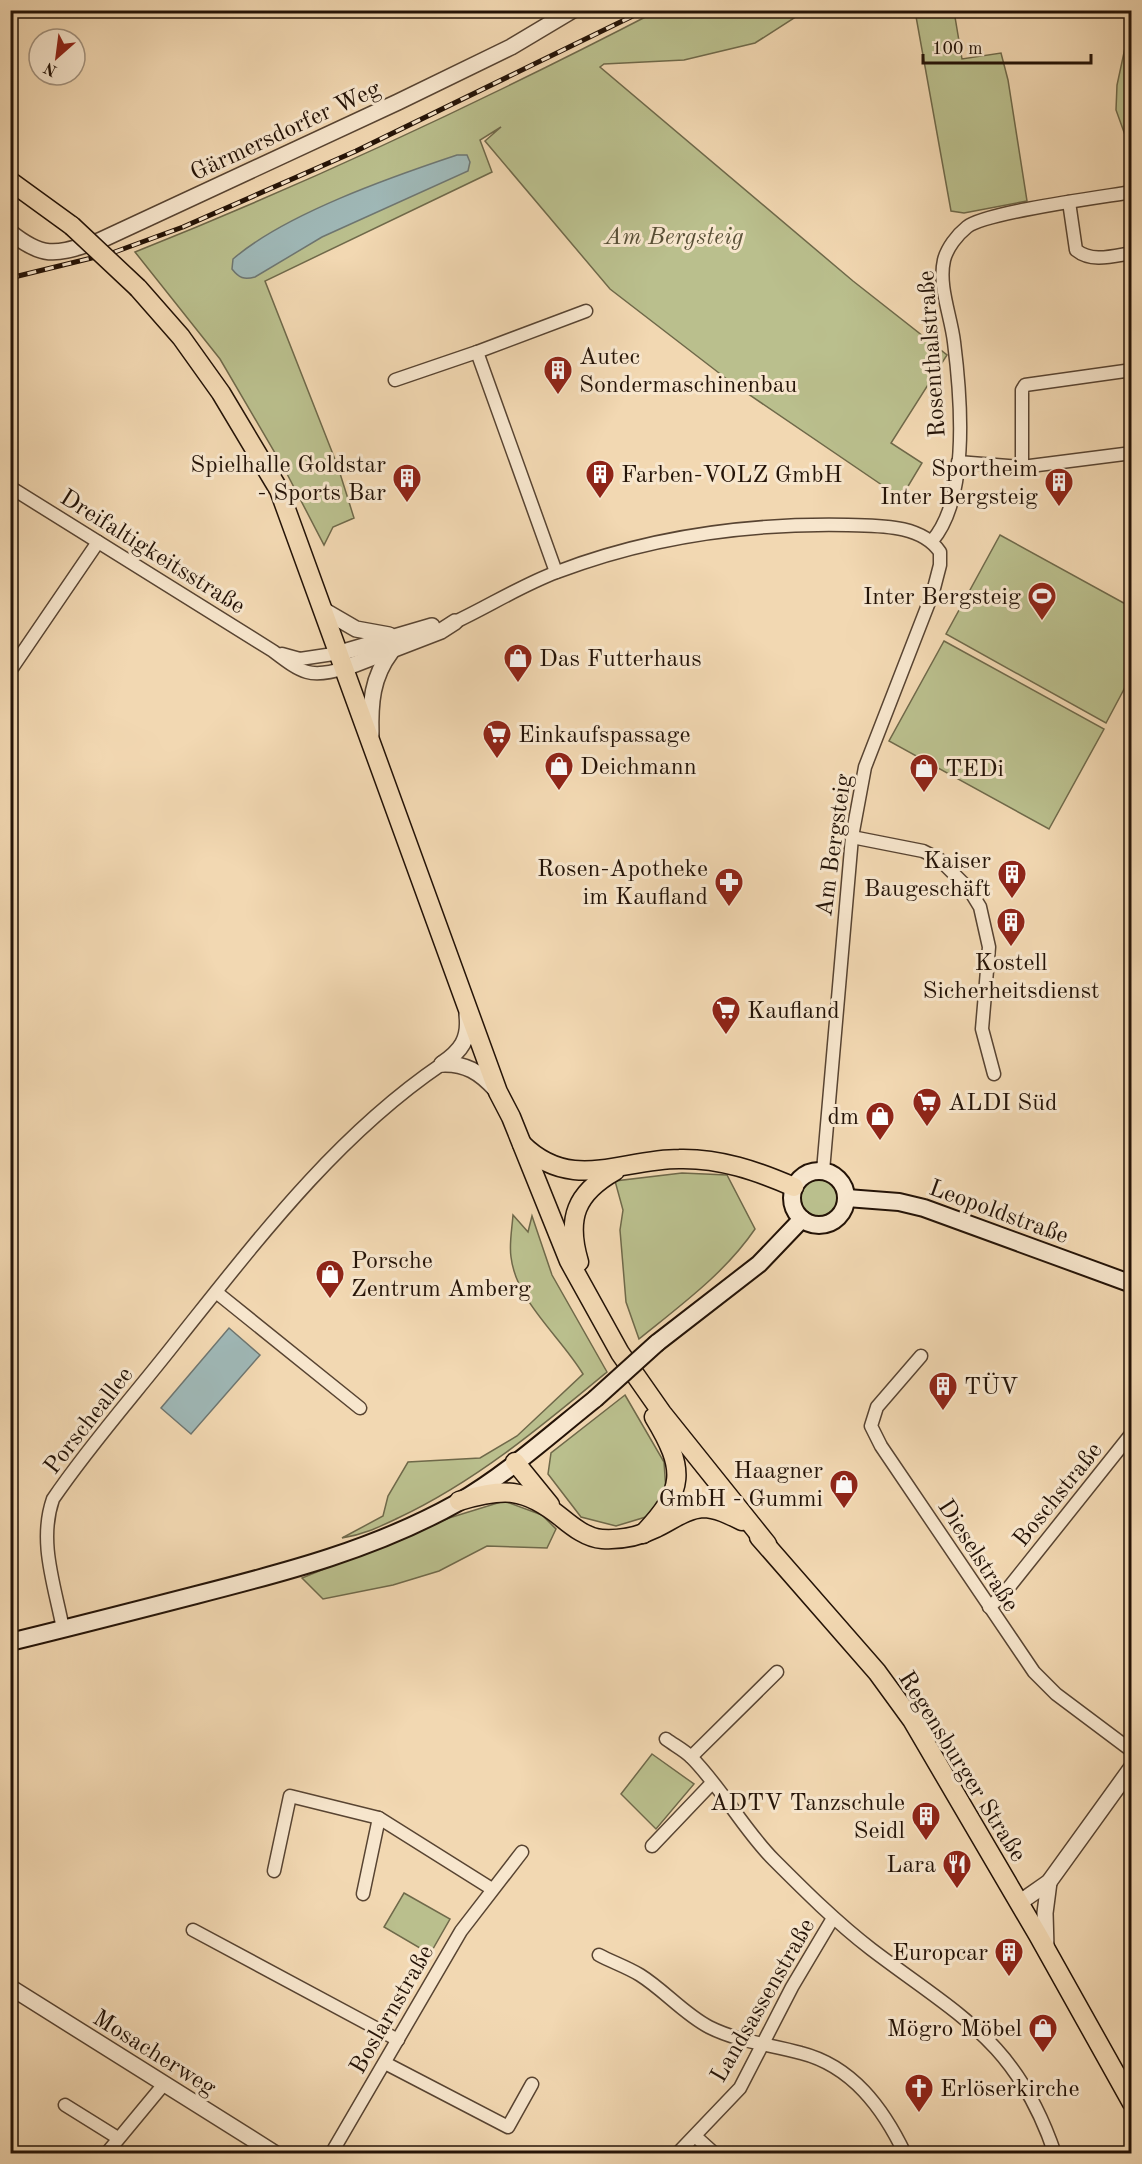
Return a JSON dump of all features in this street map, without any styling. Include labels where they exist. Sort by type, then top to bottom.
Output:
[{"type":"main road","points":[[10,181],[72,226],[138,288],[181,337],[254,445],[279,490],[325,611],[499,1095],[521,1143],[549,1215],[593,1305],[620,1353],[662,1413],[767,1544]]},
{"type":"main road","points":[[499,1095],[505,1121],[541,1217],[577,1295],[644,1400],[670,1446],[677,1478],[669,1504],[643,1534]]},
{"type":"main road","points":[[521,1143],[538,1157],[570,1170],[599,1171],[652,1160],[708,1161],[752,1170],[794,1187]]},
{"type":"main road","points":[[593,1305],[576,1254],[572,1227],[578,1203],[589,1188],[624,1165]]},
{"type":"main road","points":[[823,1171],[836,1177],[842,1184],[847,1198],[844,1209],[832,1222],[815,1225],[802,1219],[792,1200],[794,1187],[810,1172],[823,1171]]},
{"type":"main road","name":"Leopoldstraße","points":[[847,1198],[899,1202],[924,1208],[1131,1284]]},
{"type":"main road","points":[[459,1502],[515,1462],[595,1399],[657,1343],[759,1264],[802,1219]]},
{"type":"main road","name":"Regensburger Straße","points":[[644,1400],[742,1521],[767,1544],[877,1672],[912,1720],[1046,1950],[1131,2103]]},
{"type":"main road","points":[[515,1462],[558,1515]]},
{"type":"main road","points":[[10,1642],[331,1559],[391,1536],[459,1502],[483,1494],[508,1491],[522,1495],[598,1539],[643,1534],[686,1512],[702,1508],[715,1510],[742,1521]]},
{"type":"street","name":"Gärmersdorfer Weg","points":[[10,232],[33,249],[54,253],[99,241],[511,47],[573,10]]},
{"type":"street","name":"Rosenthalstraße","points":[[932,541],[948,519],[958,462],[959,413],[954,341],[944,283],[944,261],[950,246],[968,226],[991,217],[1131,192]]},
{"type":"street","points":[[1069,202],[1076,250],[1083,256],[1093,259],[1131,253]]},
{"type":"street","points":[[395,380],[586,311]]},
{"type":"street","points":[[477,352],[556,572]]},
{"type":"street","points":[[1022,467],[1022,390],[1025,385],[1131,370]]},
{"type":"street","points":[[958,462],[1022,467],[1131,453]]},
{"type":"street","name":"Dreifaltigkeitsstraße","points":[[10,487],[307,674],[320,675],[342,660]]},
{"type":"street","points":[[342,660],[391,652],[441,631],[556,572],[674,537],[735,528],[860,525],[915,532],[932,541]]},
{"type":"street","name":"Am Bergsteig","points":[[823,1171],[852,837],[865,767],[933,592],[940,565],[940,552],[932,541]]},
{"type":"street","points":[[10,671],[98,542]]},
{"type":"street","points":[[325,611],[356,629],[398,635]]},
{"type":"street","points":[[342,660],[398,635],[455,622]]},
{"type":"street","points":[[371,738],[372,691],[381,664],[391,652]]},
{"type":"street","points":[[852,837],[923,851],[939,860],[969,889],[980,907],[989,947],[982,1029],[994,1074]]},
{"type":"street","points":[[442,1064],[458,1051],[466,1038],[468,1024],[464,998]]},
{"type":"street","points":[[442,1064],[454,1064],[476,1071],[499,1095]]},
{"type":"street","name":"Porscheallee","points":[[63,1629],[46,1540],[46,1520],[53,1499],[269,1227],[341,1148],[391,1101],[442,1064]]},
{"type":"street","points":[[216,1292],[360,1408]]},
{"type":"street","name":"Dieselstraße","points":[[921,1356],[877,1407],[872,1426],[881,1446],[1034,1672],[1056,1694],[1131,1750]]},
{"type":"street","name":"Boschstraße","points":[[989,1607],[1009,1587],[1131,1433]]},
{"type":"street","points":[[691,1757],[777,1672]]},
{"type":"street","points":[[666,1738],[691,1757],[766,1853],[833,1918],[942,1999],[978,2029],[1005,2057],[1033,2097],[1055,2154]]},
{"type":"street","points":[[1019,1903],[1049,1882],[1131,1767]]},
{"type":"street","points":[[652,1846],[712,1783]]},
{"type":"street","points":[[274,1871],[290,1796],[379,1818],[492,1889]]},
{"type":"street","points":[[363,1894],[379,1818]]},
{"type":"street","name":"Boslarnstraße","points":[[331,2154],[461,1930],[522,1852]]},
{"type":"street","points":[[1046,1950],[1045,1913],[1049,1882]]},
{"type":"street","name":"Landsassenstraße","points":[[676,2154],[740,2088],[792,1987],[833,1918]]},
{"type":"street","points":[[193,1930],[398,2040]]},
{"type":"street","points":[[599,1956],[639,1974],[706,2026],[740,2040],[821,2059],[849,2077],[871,2097],[905,2154]]},
{"type":"street","name":"Mosacherweg","points":[[12,1993],[164,2084],[268,2151]]},
{"type":"street","points":[[385,2062],[508,2127],[532,2084]]},
{"type":"street","points":[[106,2154],[164,2084]]},
{"type":"street","points":[[65,2105],[118,2138]]},
{"type":"street","points":[[695,2136],[715,2154]]},
{"type":"green space","points":[[657,11],[805,11],[755,43],[684,60],[604,64],[600,67],[853,281],[947,355],[891,443],[922,463],[901,498],[732,383],[610,289],[485,141],[501,127],[480,140],[492,172],[265,281],[338,467],[354,518],[333,527],[324,545],[285,470],[220,359],[135,252],[268,197],[399,138]]},
{"type":"green space","points":[[915,11],[954,11],[962,59],[1001,53],[1008,80],[1027,201],[964,213],[951,211]]},
{"type":"green space","points":[[1131,20],[1131,144],[1125,135],[1116,110],[1117,85]]},
{"type":"green space","name":"Inter Bergsteig","points":[[1000,535],[1131,607],[1131,676],[1106,723],[946,634]]},
{"type":"green space","points":[[944,641],[1104,729],[1049,829],[889,741]]},
{"type":"green space","points":[[682,1173],[727,1175],[755,1229],[716,1274],[639,1339],[626,1302],[620,1230],[623,1210],[615,1181]]},
{"type":"green space","points":[[818,1179],[826,1180],[832,1185],[837,1191],[837,1207],[832,1213],[826,1218],[818,1219],[810,1218],[804,1213],[799,1207],[798,1199],[799,1191],[804,1185],[810,1180]]},
{"type":"green space","points":[[513,1215],[528,1232],[532,1216],[552,1275],[607,1372],[507,1452],[454,1488],[364,1533],[342,1538],[383,1516],[388,1496],[408,1462],[480,1458],[517,1436],[583,1374],[521,1289],[511,1257]]},
{"type":"green space","points":[[625,1395],[664,1462],[666,1491],[649,1516],[616,1526],[581,1517],[548,1474],[551,1453]]},
{"type":"green space","points":[[504,1501],[542,1515],[556,1529],[547,1548],[487,1546],[439,1571],[393,1585],[323,1599],[302,1578],[449,1518]]},
{"type":"green space","points":[[652,1754],[694,1784],[656,1829],[621,1794]]},
{"type":"green space","points":[[404,1893],[450,1919],[430,1954],[384,1927]]},
{"type":"water","points":[[457,155],[467,155],[470,162],[468,171],[322,237],[255,277],[242,277],[232,269],[233,259],[255,243],[309,212],[401,174]]},
{"type":"water","points":[[229,1328],[260,1355],[191,1434],[161,1408]]},
{"type":"railway","points":[[10,278],[112,253],[183,227],[356,151],[645,10]]},
{"type":"place","name":"Autec Sondermaschinenbau","points":[[558,396]]},
{"type":"place","name":"Farben-VOLZ GmbH","points":[[600,500]]},
{"type":"place","name":"Spielhalle Goldstar - Sports Bar","points":[[407,504]]},
{"type":"place","name":"Sportheim Inter Bergsteig","points":[[1059,508]]},
{"type":"place","name":"Inter Bergsteig","points":[[1042,622]]},
{"type":"place","name":"Das Futterhaus","points":[[518,684]]},
{"type":"place","name":"Einkaufspassage","points":[[497,760]]},
{"type":"place","name":"Deichmann","points":[[559,792]]},
{"type":"place","name":"TEDi","points":[[924,794]]},
{"type":"place","name":"Kaiser Baugeschäft","points":[[1012,900]]},
{"type":"place","name":"Rosen-Apotheke im Kaufland","points":[[729,908]]},
{"type":"place","name":"Kostell Sicherheitsdienst","points":[[1011,948]]},
{"type":"place","name":"Kaufland","points":[[726,1036]]},
{"type":"place","name":"ALDI Süd","points":[[927,1128]]},
{"type":"place","name":"dm","points":[[880,1142]]},
{"type":"place","name":"Porsche Zentrum Amberg","points":[[330,1300]]},
{"type":"place","name":"TÜV","points":[[943,1412]]},
{"type":"place","name":"Haagner GmbH - Gummi","points":[[844,1510]]},
{"type":"place","name":"ADTV Tanzschule Seidl","points":[[926,1842]]},
{"type":"place","name":"Lara","points":[[957,1890]]},
{"type":"place","name":"Europcar","points":[[1009,1978]]},
{"type":"place","name":"Mögro Möbel","points":[[1043,2054]]},
{"type":"place","name":"Erlöserkirche","points":[[919,2114]]}]
